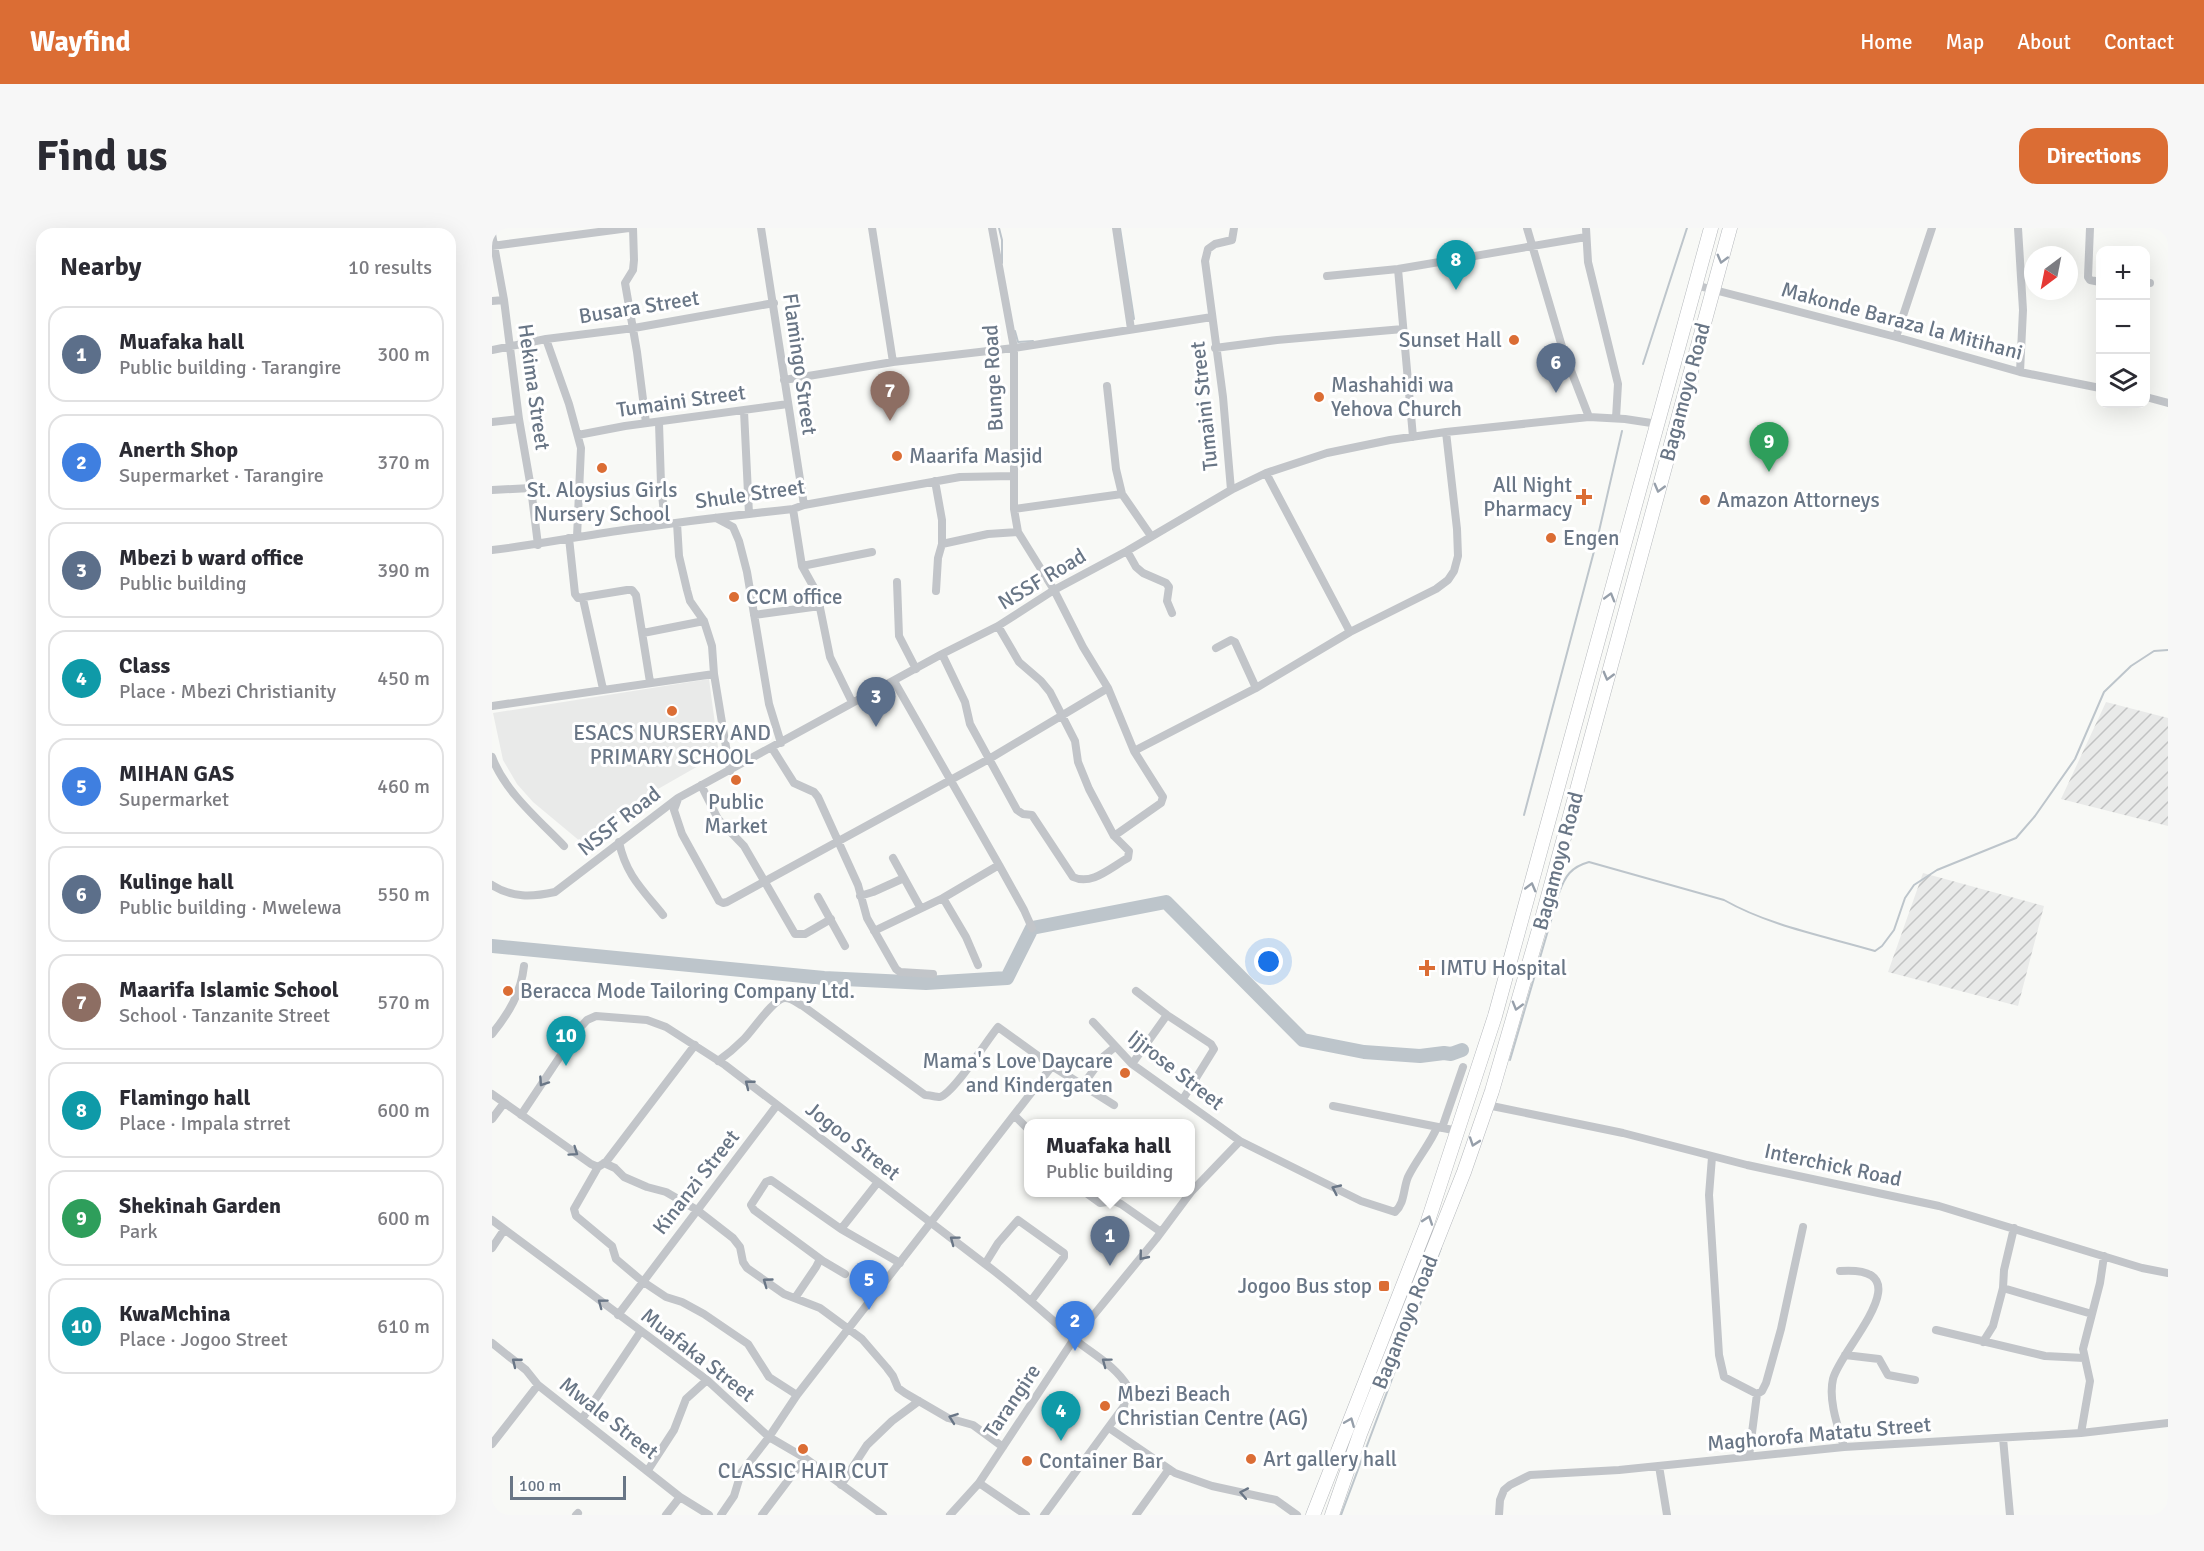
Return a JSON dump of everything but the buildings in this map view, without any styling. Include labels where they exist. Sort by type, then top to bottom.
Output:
[{"type":"highway","name":"Bagamoyo Road","points":[[1313,1515],[1426,1227],[1481,1062],[1711,228]]},
{"type":"highway","name":"Bagamoyo Road","points":[[1332,1515],[1360,1434],[1464,1172],[1499,1066],[1540,926],[1730,228]]},
{"type":"street","points":[[493,246],[561,232],[631,228],[633,270],[625,283],[634,328],[646,423]]},
{"type":"street","name":"Flamingo Street","points":[[761,228],[804,505]]},
{"type":"street","points":[[872,228],[893,362]]},
{"type":"street","name":"Bunge Road","points":[[992,228],[1014,348],[1014,509],[1018,532],[1054,590],[1083,647],[1108,688],[1134,751],[1163,800],[1114,836]]},
{"type":"street","points":[[1116,228],[1131,329]]},
{"type":"street","name":"Tumaini Street","points":[[1231,490],[1223,397],[1215,348],[1206,253],[1215,244],[1232,240],[1234,228]]},
{"type":"street","points":[[1527,228],[1563,350],[1589,417]]},
{"type":"street","points":[[1896,337],[1932,228]]},
{"type":"street","points":[[2018,228],[2023,310],[2020,372]]},
{"type":"street","points":[[2090,228],[2088,277],[2096,281]]},
{"type":"street","points":[[1327,276],[1398,269],[1532,247],[1586,232],[1588,262],[1618,384],[1616,418]]},
{"type":"street","name":"Hekima Street","points":[[492,234],[504,300],[538,545]]},
{"type":"street","points":[[1398,269],[1413,437]]},
{"type":"street","name":"Makonde Baraza la Mitihani","points":[[1695,285],[2020,372],[2096,387]]},
{"type":"street","points":[[492,301],[504,300]]},
{"type":"street","name":"Busara Street","points":[[492,350],[546,339],[634,328],[774,303]]},
{"type":"street","name":"Tumaini Street","points":[[784,380],[893,362],[1014,348],[1212,317]]},
{"type":"street","points":[[1215,348],[1276,340],[1403,329]]},
{"type":"street","points":[[546,339],[578,435],[582,459],[573,537],[575,594],[578,598],[583,599],[632,590],[636,595],[650,682]]},
{"type":"street","points":[[1107,386],[1116,469],[1122,494],[1151,536]]},
{"type":"street","points":[[2150,398],[2168,403]]},
{"type":"street","name":"Tumaini Street","points":[[578,435],[646,423],[788,404]]},
{"type":"street","points":[[744,411],[749,514]]},
{"type":"street","name":"NSSF Road","points":[[492,885],[508,894],[520,896],[539,896],[555,892],[678,798],[852,702],[998,626],[1054,590],[1127,551],[1231,490],[1266,473],[1327,453],[1446,432],[1589,417],[1658,423]]},
{"type":"street","points":[[492,422],[519,419]]},
{"type":"street","points":[[659,423],[665,524]]},
{"type":"street","points":[[1134,751],[1256,688],[1350,632],[1436,589],[1448,580],[1454,571],[1458,556],[1446,432]]},
{"type":"street","points":[[1266,473],[1350,632]]},
{"type":"street","name":"Shule Street","points":[[492,550],[538,545],[573,537],[665,524],[793,510],[804,505],[960,477],[1014,476]]},
{"type":"street","points":[[935,481],[942,519],[942,544],[938,558],[936,591]]},
{"type":"street","points":[[492,490],[531,488]]},
{"type":"street","points":[[1014,509],[1122,494]]},
{"type":"street","points":[[793,510],[802,566],[817,594],[830,657],[852,702]]},
{"type":"street","points":[[715,518],[736,531],[747,572],[769,704],[781,743]]},
{"type":"street","points":[[677,523],[679,556],[690,601],[704,621],[712,646],[714,674],[730,771]]},
{"type":"street","points":[[942,544],[988,534],[1018,532]]},
{"type":"street","points":[[1127,551],[1136,567],[1143,573],[1166,583],[1169,587],[1167,601],[1172,613]]},
{"type":"street","points":[[802,566],[872,552]]},
{"type":"street","points":[[897,582],[899,636],[916,669]]},
{"type":"street","points":[[583,599],[603,689]]},
{"type":"street","points":[[754,615],[820,606]]},
{"type":"street","points":[[643,633],[704,621]]},
{"type":"street","points":[[942,654],[965,702],[970,723],[1017,810],[1032,815],[1073,877],[1081,881],[1091,879],[1128,858],[1129,851],[1114,836],[1089,789],[1078,762],[1075,741],[1063,717],[1041,681],[1019,662],[998,626]]},
{"type":"street","points":[[1216,648],[1231,640],[1234,642],[1256,688]]},
{"type":"street","points":[[492,706],[714,674]]},
{"type":"street","points":[[894,681],[999,865],[1032,928]]},
{"type":"street","points":[[678,798],[674,810],[682,834],[719,901],[727,902],[989,759],[1063,717],[1108,688]]},
{"type":"street","points":[[772,748],[794,783],[814,792],[858,885],[874,931],[896,969],[900,972],[933,974]]},
{"type":"street","points":[[492,757],[495,766],[514,794],[564,846]]},
{"type":"street","points":[[701,785],[718,819],[744,846],[795,934],[805,934],[831,920]]},
{"type":"street","points":[[619,842],[629,873],[663,915]]},
{"type":"street","points":[[893,858],[920,907]]},
{"type":"street","points":[[874,931],[920,907],[943,898],[999,865]]},
{"type":"street","points":[[860,896],[904,878]]},
{"type":"street","points":[[818,897],[844,946]]},
{"type":"street","points":[[943,898],[966,937],[978,965]]},
{"type":"street","points":[[492,1034],[501,1023],[521,987],[524,966]]},
{"type":"street","points":[[1136,992],[1214,1049],[1183,1099]]},
{"type":"street","points":[[718,1061],[729,1054],[746,1037],[775,1003],[785,998],[795,1001],[925,1095],[939,1097],[949,1091],[998,1027],[1052,1066],[1114,1105]]},
{"type":"street","points":[[1132,1064],[1167,1015]]},
{"type":"street","name":"Jogoo Street","points":[[521,1115],[577,1031],[587,1020],[596,1016],[647,1020],[666,1027],[718,1061],[777,1105],[985,1264],[1031,1300],[1074,1339],[1114,1368],[1128,1387],[1128,1396],[1109,1428]]},
{"type":"street","name":"Ijjrose Street","points":[[1093,1022],[1132,1064],[1240,1141]]},
{"type":"street","points":[[695,1045],[601,1165],[574,1213],[612,1246],[616,1259],[642,1281],[666,1297],[682,1302],[704,1314],[748,1344],[769,1377],[797,1395]]},
{"type":"street","points":[[1082,1086],[1104,1056],[1115,1047]]},
{"type":"street","points":[[721,1515],[734,1496],[741,1473],[797,1395],[1052,1066]]},
{"type":"street","points":[[1240,1141],[1351,1197],[1395,1212],[1400,1207],[1407,1180],[1416,1159],[1439,1127],[1463,1067]]},
{"type":"street","points":[[492,1094],[591,1164],[615,1168],[624,1177],[666,1192],[697,1210],[740,1247],[743,1262],[747,1268],[784,1294],[820,1308],[849,1328],[876,1353],[879,1361],[893,1376],[898,1388],[931,1410],[948,1418],[973,1425],[1003,1446]]},
{"type":"street","points":[[492,1119],[504,1103]]},
{"type":"street","name":"Interchick Road","points":[[1487,1104],[1623,1133],[1712,1157],[1939,1206],[2142,1268],[2168,1273]]},
{"type":"street","name":"Kinanzi Street","points":[[618,1315],[777,1105]]},
{"type":"street","points":[[1333,1106],[1458,1131]]},
{"type":"street","points":[[1014,1115],[1024,1125]]},
{"type":"street","name":"Tarangire","points":[[1195,1188],[1240,1141]]},
{"type":"street","points":[[1712,1157],[1709,1195],[1722,1373],[1728,1381],[1755,1391],[1757,1394]]},
{"type":"street","points":[[845,1274],[820,1259],[753,1209],[753,1202],[766,1182],[773,1180],[841,1229],[900,1263]]},
{"type":"street","points":[[841,1229],[878,1182]]},
{"type":"street","points":[[1092,1197],[1100,1203],[1121,1204],[1161,1232]]},
{"type":"street","name":"Tarangire","points":[[950,1515],[979,1483],[1074,1339],[1187,1197]]},
{"type":"street","name":"Muafaka Street","points":[[492,1220],[706,1380],[769,1437],[805,1458],[883,1515]]},
{"type":"street","points":[[985,1264],[998,1243],[1018,1220],[1064,1252],[1064,1257],[1031,1300]]},
{"type":"street","points":[[1757,1394],[1762,1391],[1766,1383],[1803,1227]]},
{"type":"street","points":[[1983,1342],[1993,1326],[2003,1288],[2004,1270],[2013,1228]]},
{"type":"street","points":[[492,1248],[504,1230]]},
{"type":"street","points":[[2081,1433],[2090,1381],[2083,1349],[2100,1283],[2104,1256]]},
{"type":"street","points":[[795,1298],[820,1259]]},
{"type":"street","points":[[1840,1271],[1864,1271],[1875,1279],[1878,1285],[1875,1308],[1871,1317],[1833,1377],[1832,1394],[1844,1447]]},
{"type":"street","points":[[2003,1288],[2092,1314]]},
{"type":"street","points":[[1936,1330],[2045,1356],[2084,1358]]},
{"type":"street","points":[[582,1419],[641,1331]]},
{"type":"street","name":"Mwale Street","points":[[492,1343],[526,1370],[538,1385],[680,1497],[709,1515]]},
{"type":"street","points":[[1845,1355],[1880,1359],[1888,1375],[1915,1380]]},
{"type":"street","points":[[648,1470],[674,1430],[686,1399],[706,1380]]},
{"type":"street","points":[[492,1444],[538,1385]]},
{"type":"street","points":[[1749,1456],[1757,1394]]},
{"type":"street","points":[[841,1485],[867,1445],[892,1421],[919,1401]]},
{"type":"street","name":"Maghorofa Matatu Street","points":[[1499,1515],[1500,1500],[1504,1490],[1530,1475],[1659,1466],[1844,1447],[2081,1433],[2168,1423]]},
{"type":"street","points":[[1044,1515],[1109,1428],[1169,1469],[1188,1478],[1212,1486],[1276,1500],[1297,1515]]},
{"type":"street","points":[[2003,1438],[2010,1515]]},
{"type":"street","points":[[762,1515],[805,1458]]},
{"type":"street","points":[[1659,1466],[1667,1515]]},
{"type":"street","points":[[1136,1515],[1169,1469]]},
{"type":"street","points":[[979,1483],[1026,1515]]},
{"type":"street","points":[[666,1515],[680,1497]]},
{"type":"shaded area","points":[[709,679],[718,747],[721,753],[637,801],[581,842],[533,802],[517,784],[503,760],[493,713]]},
{"type":"shaded area","points":[[2106,702],[2168,718],[2168,826],[2061,799]]},
{"type":"shaded area","points":[[1923,873],[2044,906],[2018,1006],[1888,972]]},
{"type":"waterway","points":[[999,228],[1002,240],[1002,263]]},
{"type":"waterway","points":[[1120,228],[1134,319]]},
{"type":"waterway","points":[[1643,364],[1687,228]]},
{"type":"waterway","points":[[1015,331],[1018,342],[1033,341]]},
{"type":"waterway","points":[[1524,815],[1597,540],[1622,431]]},
{"type":"waterway","points":[[1510,1060],[1559,893],[1566,877],[1573,870],[1589,862],[1724,900],[1779,924],[1875,951],[1882,946],[1894,930],[1905,898],[1914,885],[1937,870],[2016,838],[2035,816],[2075,759],[2104,692],[2131,666],[2154,651],[2168,650]]},
{"type":"waterway","points":[[492,946],[824,978],[926,983],[1007,978],[1032,928],[1166,902],[1303,1040],[1364,1052],[1420,1056],[1451,1054],[1462,1050]]},
{"type":"waterway","points":[[1341,1515],[1441,1248]]},
{"type":"place","name":"Flamingo hall","points":[[1456,290]]},
{"type":"place","name":"Sunset Hall","points":[[1514,340]]},
{"type":"place","name":"Kulinge hall","points":[[1556,393]]},
{"type":"place","name":"Mashahidi wa Yehova Church","points":[[1319,397]]},
{"type":"place","name":"Maarifa Islamic School","points":[[890,421]]},
{"type":"place","name":"Maarifa Masjid","points":[[897,456]]},
{"type":"place","name":"St. Aloysius Girls Nursery School","points":[[602,468]]},
{"type":"place","name":"Shekinah Garden","points":[[1769,472]]},
{"type":"place","name":"All Night Pharmacy","points":[[1584,497]]},
{"type":"place","name":"Amazon Attorneys","points":[[1705,500]]},
{"type":"place","name":"Engen","points":[[1551,538]]},
{"type":"place","name":"CCM office","points":[[734,597]]},
{"type":"place","name":"ESACS NURSERY AND PRIMARY SCHOOL","points":[[672,711]]},
{"type":"place","name":"Mbezi b ward office","points":[[876,727]]},
{"type":"place","name":"Public Market","points":[[736,780]]},
{"type":"place","name":"IMTU Hospital","points":[[1427,968]]},
{"type":"place","name":"Beracca Mode Tailoring Company Ltd.","points":[[508,991]]},
{"type":"place","name":"KwaMchina","points":[[566,1066]]},
{"type":"place","name":"Mama's Love Daycare and Kindergaten","points":[[1125,1073]]},
{"type":"place","name":"Muafaka hall","points":[[1110,1266]]},
{"type":"place","name":"Jogoo Bus stop","points":[[1384,1286]]},
{"type":"place","name":"MIHAN GAS","points":[[869,1310]]},
{"type":"place","name":"Anerth Shop","points":[[1075,1351]]},
{"type":"place","name":"Mbezi Beach Christian Centre (AG)","points":[[1105,1406]]},
{"type":"place","name":"Class","points":[[1061,1441]]},
{"type":"place","name":"CLASSIC HAIR CUT","points":[[803,1449]]},
{"type":"place","name":"Art gallery hall","points":[[1251,1459]]},
{"type":"place","name":"Container Bar","points":[[1027,1461]]}]
